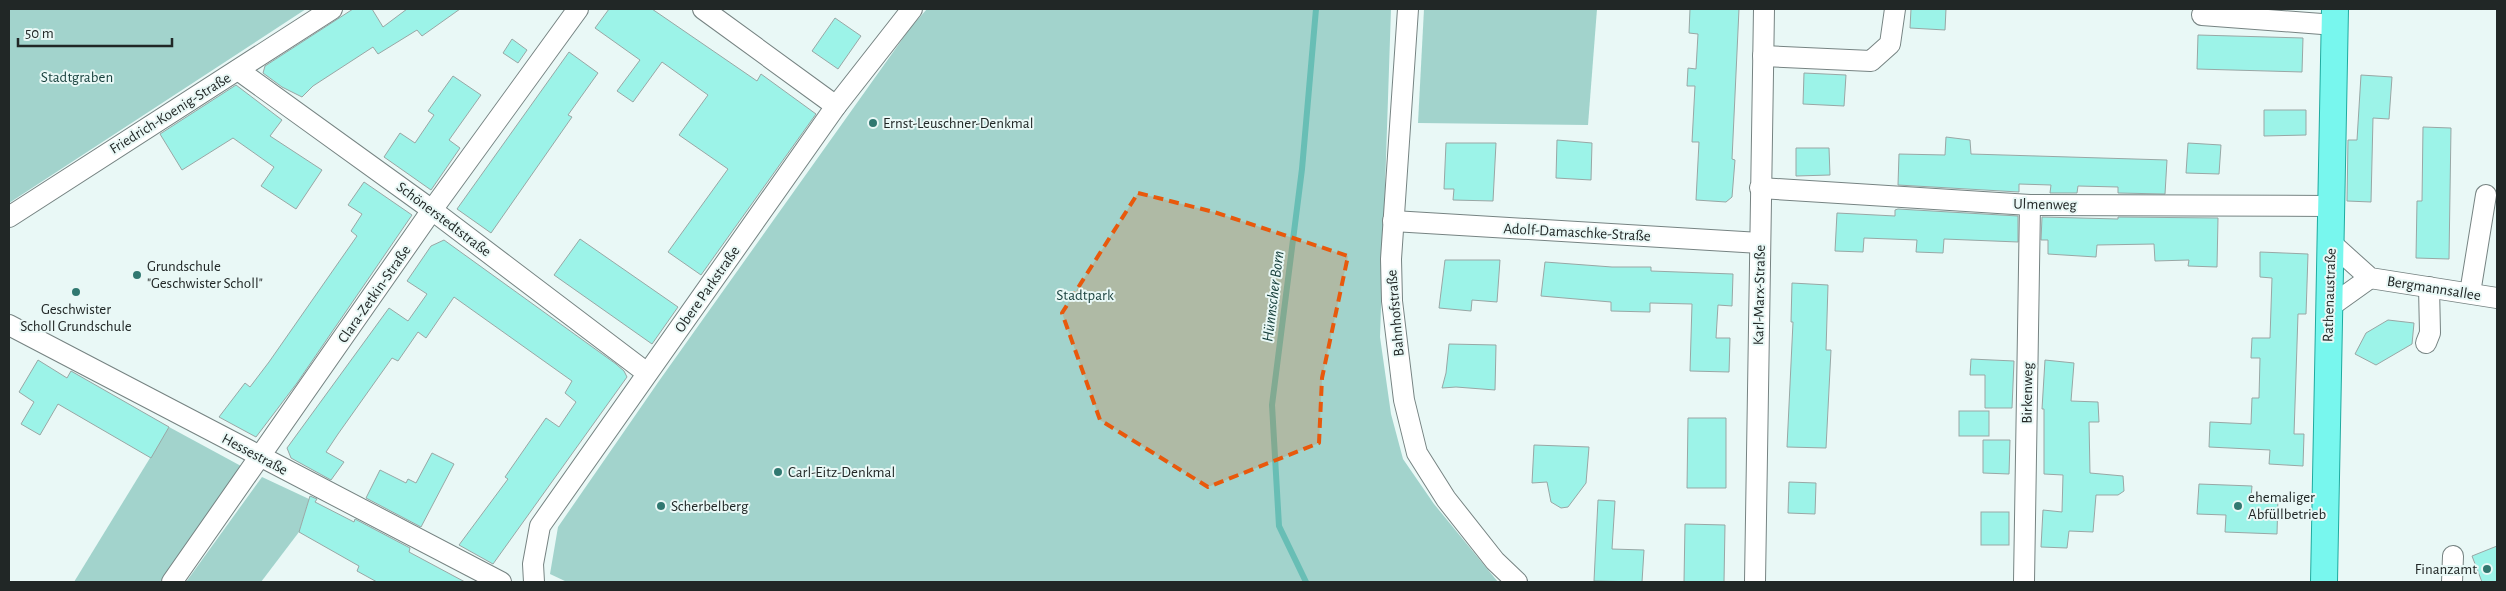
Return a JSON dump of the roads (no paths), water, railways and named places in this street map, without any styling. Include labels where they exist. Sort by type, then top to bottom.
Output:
[{"type":"main road","name":"Rathenaustraße","points":[[2324,582],[2335,17]]},
{"type":"street","name":"Friedrich-Koenig-Straße","points":[[9,218],[332,9]]},
{"type":"street","name":"Clara-Zetkin-Straße","points":[[172,582],[432,210],[578,9]]},
{"type":"street","points":[[703,9],[836,106]]},
{"type":"street","name":"Obere Parkstraße","points":[[534,582],[532,564],[540,526],[836,106],[912,9]]},
{"type":"street","name":"Bahnhofstraße","points":[[1408,9],[1393,221],[1392,301],[1404,400],[1417,452],[1446,499],[1495,561],[1517,582]]},
{"type":"street","name":"Karl-Marx-Straße","points":[[1755,582],[1764,9]]},
{"type":"street","points":[[1763,56],[1871,61],[1890,44],[1895,9]]},
{"type":"street","points":[[2202,16],[2335,17]]},
{"type":"street","name":"Schönerstedtstraße","points":[[238,70],[432,210],[647,373]]},
{"type":"street","name":"Ulmenweg","points":[[1760,188],[2030,205],[2330,206]]},
{"type":"street","points":[[2470,293],[2486,195]]},
{"type":"street","name":"Birkenweg","points":[[2024,582],[2030,205]]},
{"type":"street","name":"Adolf-Damaschke-Straße","points":[[1393,221],[1760,242]]},
{"type":"street","name":"Bergmannsallee","points":[[2330,242],[2370,278],[2497,298]]},
{"type":"street","name":"Bergmannsallee","points":[[2328,308],[2370,278]]},
{"type":"street","points":[[2426,343],[2430,334],[2429,286]]},
{"type":"street","name":"Hessestraße","points":[[9,325],[501,582]]},
{"type":"street","points":[[2452,582],[2453,556]]},
{"type":"waterway","name":"Hünnscher Born","points":[[1306,582],[1279,526],[1272,405],[1302,169],[1316,9]]},
{"type":"place","name":"Ernst-Leuschner-Denkmal","points":[[873,123]]},
{"type":"place","name":"Grundschule \"Geschwister Scholl\"","points":[[137,275]]},
{"type":"place","name":"Geschwister Scholl Grundschule","points":[[76,292]]},
{"type":"place","name":"Carl-Eitz-Denkmal","points":[[778,472]]},
{"type":"place","name":"Scherbelberg","points":[[661,506]]},
{"type":"place","name":"ehemaliger Abfüllbetrieb","points":[[2238,506]]},
{"type":"place","name":"Finanzamt","points":[[2487,569]]},
{"type":"park label","name":"Stadtgraben","points":[[77,77]]},
{"type":"park label","name":"Stadtpark","points":[[1085,295]]}]
